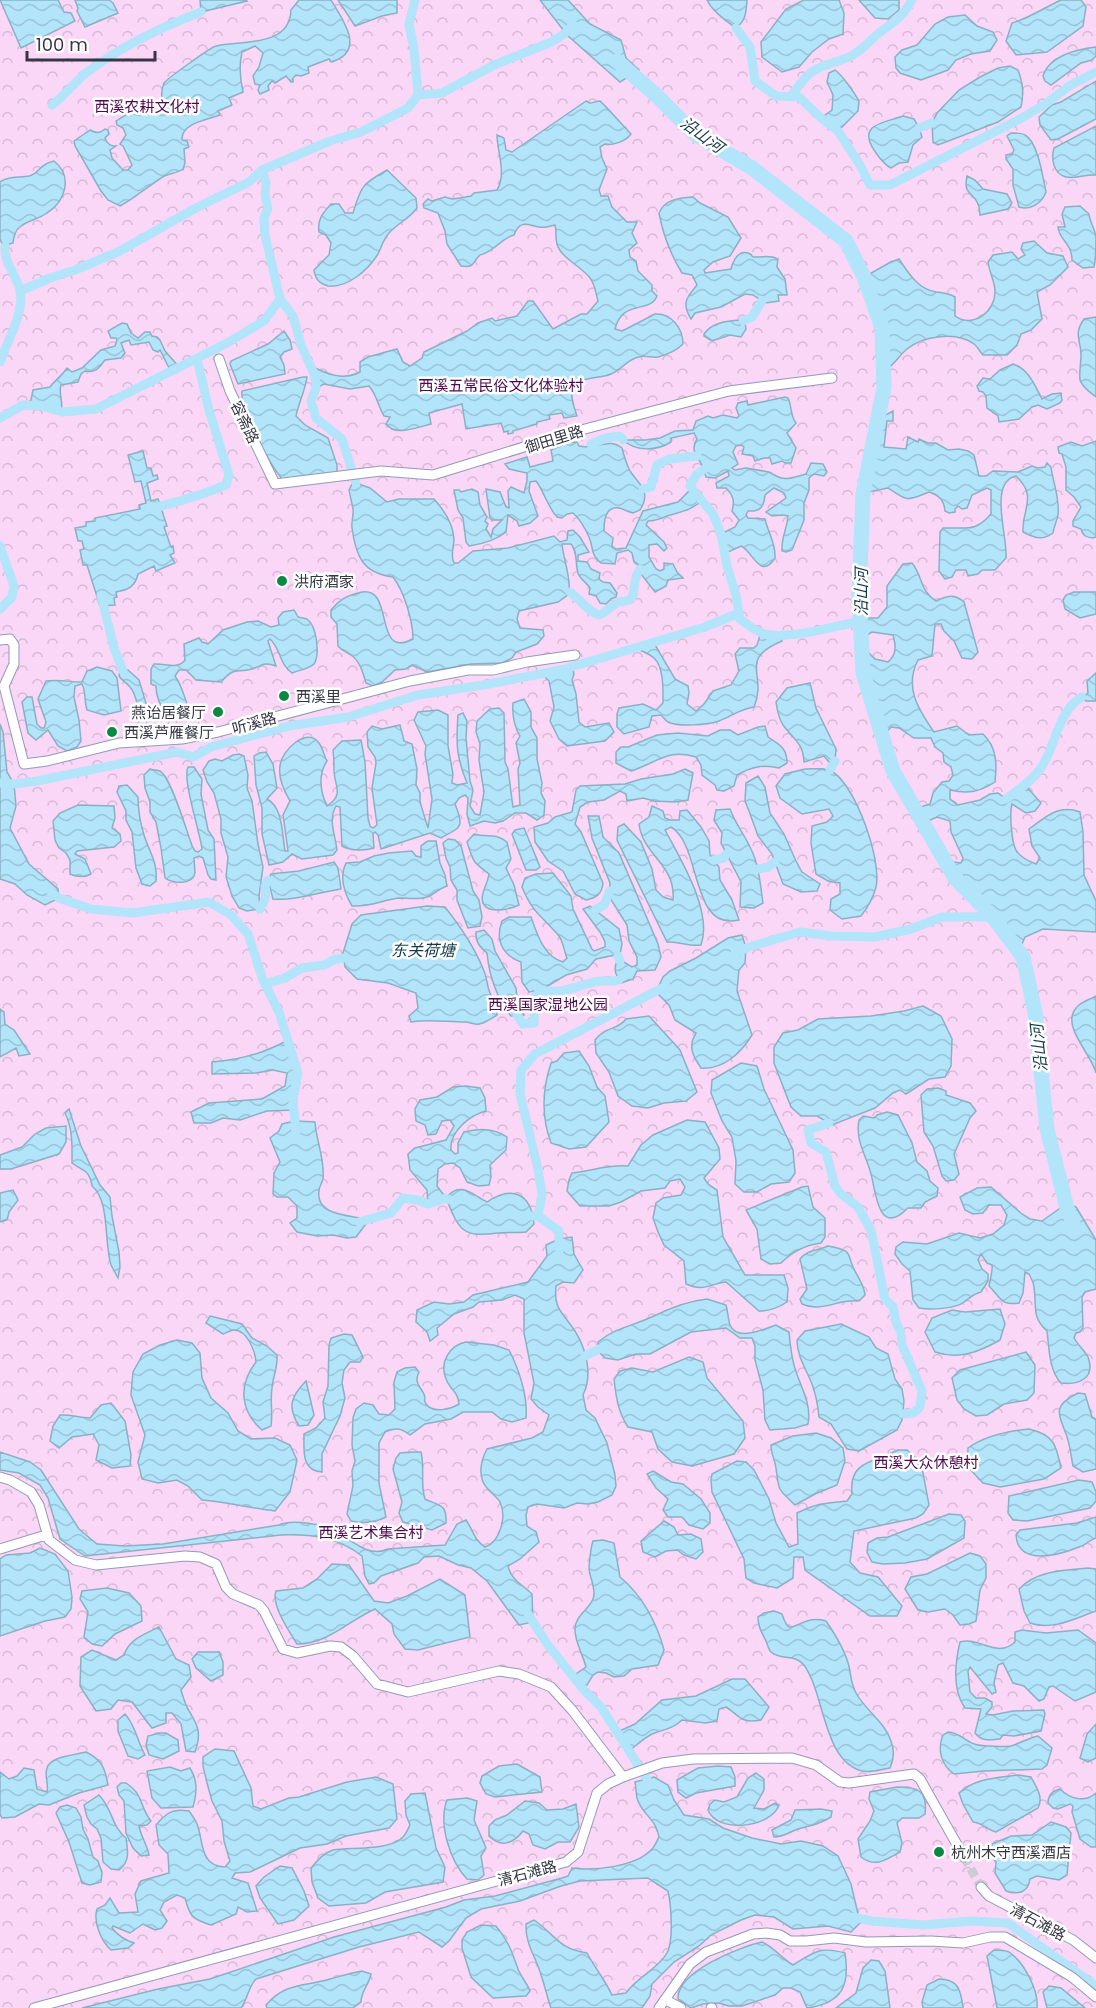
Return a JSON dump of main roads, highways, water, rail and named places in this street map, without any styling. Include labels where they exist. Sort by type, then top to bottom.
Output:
[{"type":"water","points":[[0,0],[58,0],[64,12],[71,13],[75,21],[21,48]]},
{"type":"water","points":[[75,0],[109,0],[118,13],[85,27],[77,11]]},
{"type":"water","points":[[200,0],[246,0],[247,1],[201,12]]},
{"type":"water","points":[[299,0],[331,0],[349,35],[348,51],[331,62],[329,59],[308,67],[309,73],[296,75],[293,82],[286,76],[275,83],[272,81],[268,86],[269,90],[260,94],[258,90],[260,85],[255,84],[253,76],[259,67],[263,53],[255,46],[242,52],[240,72],[243,92],[229,98],[232,105],[218,111],[220,115],[196,123],[186,130],[182,140],[187,141],[189,147],[184,149],[183,169],[164,176],[120,206],[108,200],[74,141],[90,130],[101,132],[108,130],[106,140],[112,146],[116,146],[110,150],[112,158],[123,170],[128,170],[132,165],[120,144],[126,135],[116,121],[143,104],[155,104],[162,97],[164,83],[212,48],[273,37],[282,31],[288,22],[291,10]]},
{"type":"water","points":[[338,0],[397,0],[397,13],[355,26]]},
{"type":"water","points":[[540,0],[568,0],[590,24],[621,40],[626,58],[639,70],[620,82],[567,35]]},
{"type":"water","points":[[707,0],[747,0],[744,19],[736,28],[716,12]]},
{"type":"water","points":[[804,0],[839,0],[844,13],[843,34],[829,39],[812,52],[799,67],[782,72],[762,57],[761,42],[786,9]]},
{"type":"water","points":[[859,0],[899,0],[899,10],[888,19],[875,18]]},
{"type":"water","points":[[1061,0],[1081,0],[1086,7],[1083,26],[1047,52],[1016,55],[1006,41],[1012,23]]},
{"type":"water","points":[[965,15],[977,26],[993,32],[997,40],[990,51],[971,54],[956,60],[948,70],[921,80],[900,73],[896,68],[895,57],[902,50],[917,45],[935,24],[948,17]]},
{"type":"water","points":[[1096,47],[1096,56],[1092,60],[1081,63],[1051,85],[1045,81],[1043,76],[1046,69],[1057,59],[1072,52]]},
{"type":"water","points":[[1010,66],[1018,70],[1021,79],[1023,93],[1021,107],[998,122],[938,145],[933,142],[932,123],[937,113],[959,90],[998,68]]},
{"type":"water","points":[[835,70],[859,101],[858,111],[838,131],[821,118],[832,110],[833,95],[827,82],[829,73]]},
{"type":"water","points":[[1096,81],[1096,119],[1058,139],[1051,140],[1040,125],[1039,117],[1052,105]]},
{"type":"water","points":[[586,101],[590,103],[600,101],[631,134],[619,142],[600,147],[607,169],[599,190],[601,196],[608,196],[612,207],[627,222],[637,222],[632,233],[637,243],[629,250],[630,257],[636,261],[638,271],[652,285],[652,291],[657,296],[648,305],[624,314],[615,329],[622,331],[655,314],[661,314],[671,319],[679,328],[683,344],[661,356],[635,358],[606,376],[580,381],[573,388],[572,395],[577,416],[564,418],[562,413],[549,415],[550,419],[508,434],[508,431],[504,432],[501,423],[466,429],[462,404],[429,413],[431,424],[401,431],[395,430],[386,424],[390,417],[384,416],[369,386],[350,389],[324,384],[316,388],[311,366],[329,374],[354,375],[360,372],[360,362],[368,357],[397,349],[403,362],[410,366],[422,358],[424,352],[467,331],[478,323],[492,318],[495,321],[517,316],[528,301],[533,301],[553,329],[581,314],[587,314],[598,301],[592,280],[559,249],[556,242],[555,225],[542,227],[522,225],[514,235],[480,255],[471,266],[461,266],[447,244],[438,213],[424,208],[423,204],[428,199],[432,201],[445,197],[460,198],[471,196],[474,193],[497,190],[501,170],[497,135],[504,138],[506,150],[512,152]]},
{"type":"water","points":[[903,116],[914,119],[922,137],[913,145],[908,162],[899,163],[891,168],[874,150],[869,135],[875,126]]},
{"type":"water","points":[[1096,126],[1096,175],[1066,177],[1058,173],[1054,165],[1054,148]]},
{"type":"water","points":[[1011,133],[1022,134],[1030,139],[1039,161],[1046,192],[1042,200],[1027,208],[1019,207],[1013,185],[1013,169],[1006,159],[1006,155],[1012,154],[1014,150],[1007,136]]},
{"type":"water","points":[[54,161],[64,174],[65,181],[63,195],[59,202],[44,215],[19,228],[15,233],[13,243],[3,246],[0,239],[0,182],[10,178],[33,175],[45,164]]},
{"type":"water","points":[[387,170],[416,198],[417,208],[389,233],[374,260],[357,277],[335,286],[322,284],[316,278],[314,270],[329,255],[331,243],[326,235],[319,232],[321,216],[331,204],[339,204],[345,213],[353,213],[358,197],[367,183]]},
{"type":"water","points":[[967,176],[975,180],[983,189],[1007,194],[1012,203],[1008,209],[980,215],[979,205],[966,187]]},
{"type":"water","points":[[693,197],[728,217],[741,238],[730,256],[713,262],[704,270],[705,273],[731,269],[735,260],[744,252],[753,257],[773,257],[778,259],[777,267],[785,279],[787,295],[778,295],[779,301],[765,303],[753,295],[745,294],[721,307],[695,313],[691,319],[686,309],[686,300],[697,285],[692,275],[682,273],[678,266],[665,237],[659,213],[669,202]]},
{"type":"water","points":[[1080,206],[1089,214],[1096,237],[1094,267],[1083,268],[1072,260],[1070,250],[1058,227],[1065,227],[1062,214],[1065,207]]},
{"type":"water","points":[[1034,241],[1047,253],[1063,256],[1068,267],[1050,285],[1037,292],[1042,319],[1031,330],[1021,334],[1017,345],[1007,355],[983,355],[975,345],[958,337],[930,338],[903,352],[891,366],[883,371],[882,328],[864,277],[899,259],[906,270],[924,288],[955,297],[955,316],[969,320],[976,319],[988,311],[994,298],[995,288],[988,262],[993,255],[1012,252],[1018,259],[1025,255],[1021,249],[1023,243]]},
{"type":"water","points":[[1096,317],[1096,397],[1084,387],[1080,380],[1081,355],[1078,333],[1084,319]]},
{"type":"water","points":[[741,320],[745,322],[746,329],[741,337],[730,335],[712,341],[704,336],[711,327]]},
{"type":"water","points":[[122,323],[127,324],[131,333],[138,338],[145,332],[150,332],[152,336],[157,337],[165,351],[180,368],[171,372],[160,350],[158,352],[153,350],[149,342],[131,345],[129,340],[121,343],[125,353],[121,358],[105,360],[97,369],[81,374],[78,382],[61,385],[61,411],[27,405],[31,400],[33,390],[50,387],[67,368],[72,372],[82,368],[101,350],[115,346],[117,340],[111,338],[108,331]]},
{"type":"water","points":[[284,331],[290,340],[292,349],[284,352],[280,357],[285,374],[238,384],[230,364],[231,361],[268,344]]},
{"type":"water","points":[[1013,364],[1019,366],[1027,374],[1042,399],[1061,393],[1060,403],[1047,409],[1038,405],[1032,407],[1019,419],[999,422],[998,416],[987,408],[986,396],[979,391],[977,386],[983,378],[990,379],[1000,370]]},
{"type":"water","points":[[307,377],[296,416],[305,425],[328,438],[337,465],[337,474],[282,479],[250,423],[242,391]]},
{"type":"water","points":[[788,398],[796,423],[787,433],[796,448],[791,463],[782,461],[772,464],[770,458],[755,461],[753,456],[742,454],[744,447],[741,445],[736,446],[733,452],[738,464],[732,468],[769,472],[787,479],[806,474],[811,463],[823,464],[827,472],[824,476],[814,474],[809,478],[809,490],[804,503],[804,520],[792,550],[782,551],[788,516],[772,516],[766,512],[786,498],[784,493],[774,488],[765,495],[761,508],[748,511],[746,515],[748,518],[765,519],[773,543],[775,558],[765,567],[761,566],[741,546],[724,554],[721,534],[735,527],[739,520],[732,511],[733,498],[730,493],[726,488],[717,488],[716,483],[729,476],[728,471],[715,478],[706,477],[694,450],[697,439],[694,433],[671,438],[671,442],[665,445],[647,449],[634,447],[623,440],[660,438],[675,431],[693,430],[696,421],[708,416],[713,418],[723,415],[737,418],[739,416],[736,408],[738,403],[747,401],[748,405]]},
{"type":"water","points":[[893,411],[893,421],[887,421],[884,447],[906,449],[908,437],[918,442],[919,439],[928,443],[936,443],[948,450],[968,451],[974,455],[979,476],[986,476],[993,471],[1018,472],[1032,466],[1045,467],[1047,463],[1051,467],[1058,503],[1058,515],[1053,533],[1038,538],[1023,532],[1028,497],[1023,483],[1016,476],[1008,480],[1003,488],[1001,499],[1006,558],[995,570],[982,570],[978,574],[968,576],[966,570],[956,570],[952,577],[945,579],[939,571],[940,532],[943,528],[975,527],[985,520],[991,514],[991,490],[987,488],[972,495],[967,508],[962,509],[958,506],[955,512],[949,513],[945,511],[940,499],[929,492],[908,499],[888,488],[863,493],[878,419]]},
{"type":"water","points":[[1096,441],[1096,537],[1093,538],[1085,536],[1081,529],[1073,526],[1073,521],[1081,507],[1066,490],[1066,467],[1058,447],[1071,442],[1082,446]]},
{"type":"water","points":[[577,442],[579,446],[586,447],[596,443],[599,445],[609,443],[622,448],[630,471],[643,489],[645,498],[640,510],[633,513],[614,508],[606,515],[604,531],[613,538],[612,546],[616,549],[626,548],[643,511],[678,502],[692,488],[702,501],[685,511],[648,521],[646,525],[664,542],[667,548],[664,551],[657,544],[649,545],[649,557],[656,569],[660,571],[664,569],[664,563],[673,564],[683,578],[668,580],[666,586],[655,592],[641,574],[632,553],[628,550],[617,553],[615,564],[601,563],[594,554],[589,537],[578,518],[573,513],[562,518],[557,517],[536,481],[530,482],[529,491],[538,516],[530,523],[519,526],[517,521],[508,515],[506,532],[489,542],[469,546],[466,542],[463,518],[458,510],[454,490],[461,492],[472,489],[478,492],[480,505],[487,517],[486,529],[491,537],[493,529],[502,520],[490,518],[486,489],[500,492],[506,507],[509,508],[508,491],[511,487],[524,493],[527,481],[527,473],[509,469],[505,464],[527,457],[530,467],[553,461],[551,450],[567,443]]},
{"type":"water","points":[[143,451],[147,468],[151,468],[153,476],[157,475],[158,479],[147,483],[151,501],[158,499],[167,526],[164,527],[171,547],[173,546],[174,553],[170,555],[175,563],[156,571],[154,566],[138,574],[130,587],[116,592],[115,605],[100,606],[87,565],[83,565],[80,550],[84,549],[82,541],[78,541],[75,528],[86,526],[86,522],[95,521],[95,518],[140,509],[139,505],[146,503],[141,481],[135,482],[128,455]]},
{"type":"water","points":[[356,483],[370,488],[387,502],[399,499],[434,499],[452,528],[454,563],[458,563],[473,551],[508,548],[554,536],[560,542],[567,540],[568,531],[573,530],[589,552],[578,555],[578,561],[587,562],[591,569],[600,573],[599,579],[610,583],[617,593],[616,597],[606,604],[600,603],[596,596],[589,594],[590,588],[578,573],[573,547],[571,544],[562,544],[569,594],[558,602],[519,611],[517,619],[520,628],[543,630],[544,636],[537,644],[516,652],[512,658],[502,663],[471,664],[427,672],[412,665],[406,669],[395,670],[382,682],[373,686],[366,683],[357,660],[338,646],[337,624],[331,617],[331,610],[337,604],[354,594],[370,592],[377,598],[387,631],[392,639],[400,643],[413,639],[407,606],[397,583],[393,577],[374,572],[367,567],[362,562],[356,547],[349,490],[352,484]]},
{"type":"water","points":[[912,563],[924,588],[936,601],[950,596],[957,597],[964,602],[978,652],[972,659],[962,658],[954,641],[944,631],[941,624],[935,624],[932,656],[918,660],[912,679],[918,706],[934,732],[957,726],[969,735],[983,734],[991,744],[995,756],[995,782],[974,791],[950,790],[950,799],[958,805],[998,793],[1006,799],[1025,785],[1041,803],[1035,811],[1026,813],[1012,804],[1012,838],[1018,853],[1036,864],[1040,858],[1032,846],[1029,829],[1047,816],[1059,811],[1080,812],[1084,875],[1096,901],[1096,932],[1043,929],[1025,937],[1019,951],[993,917],[955,878],[945,861],[961,863],[963,858],[951,832],[950,821],[937,817],[930,820],[928,832],[918,808],[930,804],[933,793],[942,782],[949,781],[953,775],[951,767],[944,762],[943,753],[935,747],[931,738],[914,738],[899,728],[891,727],[882,737],[863,673],[862,650],[867,651],[875,659],[888,662],[893,656],[895,646],[893,635],[872,632],[862,638],[860,614],[868,618],[878,618],[887,607],[887,586],[903,564]]},
{"type":"water","points":[[1074,592],[1096,592],[1096,614],[1080,618],[1065,609],[1063,600],[1066,595]]},
{"type":"water","points":[[294,610],[298,617],[307,619],[315,634],[317,654],[312,666],[292,673],[270,639],[268,641],[276,666],[265,664],[233,672],[221,682],[196,680],[186,670],[179,670],[175,676],[191,714],[167,714],[160,705],[156,686],[151,684],[151,669],[154,664],[178,665],[185,660],[184,644],[199,638],[208,644],[223,630],[247,622],[258,621],[271,627],[279,625],[278,618],[283,612]]},
{"type":"water","points":[[761,632],[781,635],[782,641],[768,648],[757,662],[758,685],[754,707],[708,724],[672,724],[661,715],[652,716],[649,727],[624,734],[617,727],[619,708],[643,704],[656,710],[663,703],[660,667],[654,658],[636,648],[654,643],[675,679],[688,686],[687,704],[696,711],[713,691],[731,685],[739,671],[735,654],[740,648],[754,648]]},
{"type":"water","points":[[572,666],[579,722],[585,727],[609,723],[614,732],[605,741],[567,746],[559,739],[550,721],[554,707],[549,681],[542,674]]},
{"type":"water","points":[[97,667],[112,671],[117,678],[121,711],[104,715],[87,710],[82,684],[75,686],[74,697],[81,741],[77,747],[67,751],[58,746],[48,730],[36,740],[28,733],[22,702],[27,697],[32,697],[37,724],[44,728],[46,722],[38,699],[46,681],[82,682],[87,671]]},
{"type":"water","points":[[128,670],[139,680],[148,710],[154,717],[145,720],[133,691],[119,676],[120,671]]},
{"type":"water","points":[[1096,673],[1096,701],[1086,701],[1082,697],[1088,693],[1087,681]]},
{"type":"water","points":[[810,683],[816,708],[836,749],[835,761],[829,762],[824,756],[804,762],[800,745],[779,717],[776,702],[787,688]]},
{"type":"water","points":[[524,699],[531,712],[531,727],[537,738],[541,793],[545,801],[544,815],[537,820],[526,813],[515,813],[503,821],[495,823],[484,821],[470,826],[467,814],[468,798],[465,795],[455,804],[460,823],[453,832],[441,838],[430,833],[381,849],[378,835],[375,832],[373,834],[374,848],[358,850],[342,846],[340,807],[336,806],[332,822],[337,850],[333,855],[302,859],[292,854],[283,862],[269,865],[262,834],[262,808],[256,785],[254,756],[266,752],[273,764],[277,788],[267,799],[279,814],[285,851],[288,851],[283,815],[290,801],[282,784],[280,771],[281,760],[290,748],[308,737],[314,738],[320,745],[327,761],[322,772],[321,783],[327,806],[337,794],[333,750],[342,741],[361,740],[365,762],[368,818],[373,828],[377,825],[372,788],[376,763],[368,747],[367,732],[372,726],[382,729],[400,725],[404,741],[412,744],[417,769],[416,785],[428,828],[432,799],[425,754],[426,746],[414,720],[418,712],[438,710],[448,715],[448,746],[453,774],[452,783],[457,785],[467,783],[457,742],[458,715],[463,713],[467,721],[466,738],[473,790],[470,806],[475,814],[480,815],[484,792],[479,760],[480,744],[476,732],[477,721],[490,709],[499,708],[504,713],[505,762],[513,807],[520,805],[518,769],[520,763],[516,743],[520,736],[513,717],[513,703]]},
{"type":"water","points":[[0,724],[3,732],[7,772],[14,784],[16,806],[10,828],[29,864],[58,889],[59,898],[45,905],[27,895],[15,884],[0,879]]},
{"type":"water","points":[[765,726],[768,737],[784,750],[787,763],[779,768],[762,766],[747,770],[737,775],[734,786],[724,791],[717,790],[715,785],[702,775],[701,765],[696,757],[670,755],[631,771],[616,763],[616,752],[621,747],[628,747],[657,735],[678,733],[708,736],[720,730],[730,730],[738,735]]},
{"type":"water","points":[[239,754],[244,756],[248,775],[247,788],[252,801],[263,867],[259,896],[260,909],[247,911],[239,908],[232,896],[226,877],[228,857],[221,833],[221,819],[214,793],[203,770],[209,761],[215,759],[222,761]]},
{"type":"water","points":[[188,767],[194,767],[202,779],[201,794],[208,830],[214,839],[216,880],[211,879],[208,875],[203,858],[199,856],[194,858],[195,873],[190,880],[177,882],[165,878],[156,822],[150,812],[144,775],[150,769],[160,771],[164,775],[174,794],[192,846],[198,852],[202,849],[189,794]]},
{"type":"water","points":[[685,769],[693,773],[688,800],[675,802],[643,798],[627,801],[626,794],[620,791],[604,800],[588,802],[580,807],[575,824],[581,832],[603,883],[600,893],[593,898],[586,900],[575,894],[563,871],[548,861],[535,842],[534,827],[572,812],[576,790],[580,786],[625,784],[673,774]]},
{"type":"water","points":[[805,769],[830,770],[842,780],[865,825],[877,875],[873,895],[861,916],[842,919],[830,910],[831,899],[840,894],[840,883],[828,881],[816,874],[811,843],[812,826],[827,822],[833,816],[829,809],[802,814],[780,798],[776,786],[785,774]]},
{"type":"water","points":[[758,776],[765,787],[770,813],[784,834],[802,872],[820,884],[817,891],[801,892],[783,884],[772,854],[758,836],[745,801],[746,783]]},
{"type":"water","points":[[127,785],[138,797],[141,825],[154,863],[156,881],[150,886],[142,884],[136,868],[132,832],[117,792],[119,786]]},
{"type":"water","points":[[78,805],[114,806],[115,818],[112,828],[120,834],[121,841],[114,847],[77,851],[75,854],[85,859],[91,874],[83,877],[70,874],[70,860],[55,840],[53,821],[60,813]]},
{"type":"water","points":[[652,806],[663,811],[665,818],[670,820],[679,820],[680,811],[687,810],[709,841],[710,855],[719,867],[720,880],[732,900],[739,920],[723,920],[712,913],[704,901],[688,851],[681,837],[671,827],[665,830],[694,886],[703,917],[704,932],[701,945],[667,942],[617,840],[618,827],[624,824],[641,842],[652,869],[656,890],[663,897],[673,900],[670,877],[646,844],[639,824],[649,817]]},
{"type":"water","points":[[730,809],[753,853],[757,867],[763,903],[754,908],[740,907],[741,882],[721,843],[722,833],[714,820],[716,810]]},
{"type":"water","points":[[588,816],[599,816],[603,837],[619,853],[658,944],[661,957],[655,970],[637,971],[633,979],[621,983],[615,967],[617,961],[622,961],[632,967],[637,965],[637,957],[629,941],[627,925],[610,898],[610,883],[592,838]]},
{"type":"water","points":[[524,828],[540,867],[536,870],[526,870],[512,834],[515,830]]},
{"type":"water","points":[[474,834],[495,836],[507,842],[511,859],[506,868],[514,885],[519,905],[494,910],[484,905],[483,893],[489,874],[476,864],[471,854],[467,842]]},
{"type":"water","points":[[448,839],[455,840],[461,846],[473,891],[479,900],[482,917],[480,926],[468,928],[457,900],[457,890],[451,880],[443,843]]},
{"type":"water","points":[[428,841],[436,841],[447,886],[423,898],[399,898],[352,906],[344,885],[343,874],[346,863],[360,862],[389,853],[412,851],[416,856],[421,857],[421,846]]},
{"type":"water","points":[[334,862],[338,868],[341,889],[299,898],[273,899],[268,880],[271,874],[299,871]]},
{"type":"water","points":[[553,873],[571,896],[573,909],[592,949],[594,951],[605,947],[605,942],[583,909],[590,906],[619,929],[622,944],[620,954],[596,959],[587,969],[566,975],[541,990],[529,992],[522,982],[521,962],[509,955],[502,946],[500,928],[502,921],[509,917],[531,917],[546,950],[563,962],[567,958],[560,938],[534,909],[522,887],[525,878],[536,874]]},
{"type":"water","name":"东关荷塘","points":[[427,906],[445,907],[476,954],[497,1012],[497,1015],[486,1022],[477,1024],[438,1021],[411,1022],[409,1016],[418,1008],[416,993],[388,983],[357,979],[345,967],[343,953],[352,924],[361,915]]},
{"type":"water","points":[[484,930],[492,939],[495,951],[516,988],[517,999],[524,1015],[511,1016],[498,994],[487,953],[476,939],[476,932]]},
{"type":"water","points":[[742,935],[746,948],[745,963],[739,970],[737,991],[752,1035],[731,1059],[717,1066],[701,1068],[692,1050],[692,1042],[696,1033],[675,1020],[669,1005],[656,992],[663,977],[670,971],[728,938]]},
{"type":"water","points":[[1096,996],[1096,1073],[1078,1039],[1072,1021],[1073,1012],[1079,1005]]},
{"type":"water","points":[[923,1006],[941,1016],[952,1039],[951,1066],[945,1077],[929,1079],[906,1094],[900,1090],[875,1108],[832,1125],[817,1116],[801,1116],[791,1107],[774,1063],[774,1047],[783,1033],[798,1030],[818,1019],[871,1016]]},
{"type":"water","points":[[0,1009],[4,1012],[5,1024],[14,1030],[30,1054],[19,1056],[16,1048],[0,1057]]},
{"type":"water","points":[[649,1016],[680,1050],[697,1092],[686,1101],[664,1103],[648,1108],[632,1106],[618,1096],[609,1072],[596,1053],[595,1040],[599,1035],[623,1023],[626,1019]]},
{"type":"water","points":[[288,1040],[298,1073],[293,1101],[294,1110],[267,1111],[240,1120],[223,1118],[211,1123],[194,1123],[191,1112],[209,1103],[262,1099],[285,1086],[287,1073],[273,1070],[256,1073],[212,1074],[212,1062],[251,1056]]},
{"type":"water","points":[[579,1051],[589,1066],[597,1087],[605,1096],[609,1122],[586,1147],[569,1149],[551,1143],[544,1113],[544,1093],[551,1063],[557,1061],[564,1053]]},
{"type":"water","points":[[741,1063],[757,1066],[764,1089],[793,1150],[795,1173],[789,1182],[771,1184],[757,1192],[744,1192],[735,1184],[736,1161],[732,1137],[722,1121],[711,1093],[712,1080]]},
{"type":"water","points":[[453,1087],[480,1088],[485,1098],[486,1111],[462,1125],[453,1137],[451,1150],[455,1154],[458,1153],[458,1143],[464,1132],[481,1129],[492,1130],[507,1137],[506,1150],[490,1165],[489,1185],[478,1186],[467,1182],[460,1168],[453,1163],[445,1164],[438,1169],[437,1186],[446,1198],[428,1204],[427,1190],[410,1170],[408,1154],[415,1148],[446,1140],[454,1126],[450,1120],[442,1121],[436,1134],[428,1135],[425,1125],[416,1121],[415,1109],[420,1100],[437,1097]]},
{"type":"water","points":[[938,1088],[946,1091],[946,1095],[970,1103],[976,1111],[970,1118],[954,1154],[959,1174],[954,1180],[946,1181],[942,1176],[933,1146],[924,1132],[921,1095],[927,1089]]},
{"type":"water","points":[[69,1109],[81,1146],[100,1185],[110,1197],[119,1252],[118,1278],[109,1256],[102,1201],[92,1186],[88,1174],[72,1163],[71,1131],[65,1113]]},
{"type":"water","points":[[887,1112],[898,1115],[912,1143],[917,1162],[927,1171],[930,1181],[938,1188],[937,1196],[925,1202],[921,1208],[908,1208],[898,1216],[890,1218],[880,1209],[858,1134],[859,1120],[863,1116],[874,1118]]},
{"type":"water","points":[[687,1120],[705,1122],[719,1148],[720,1159],[704,1178],[717,1190],[723,1237],[745,1275],[784,1275],[788,1288],[787,1302],[780,1306],[759,1311],[726,1282],[702,1287],[686,1284],[684,1261],[664,1245],[653,1218],[656,1203],[663,1198],[681,1195],[685,1187],[680,1179],[670,1181],[665,1188],[641,1191],[609,1206],[580,1206],[567,1191],[572,1173],[628,1166],[641,1145],[653,1135]]},
{"type":"water","points":[[295,1121],[315,1122],[323,1164],[319,1200],[323,1206],[336,1213],[369,1220],[356,1237],[317,1236],[297,1232],[290,1223],[297,1218],[297,1206],[288,1197],[277,1197],[273,1194],[274,1173],[280,1162],[270,1138],[279,1131],[282,1124]]},
{"type":"water","points":[[66,1126],[66,1142],[59,1154],[11,1169],[0,1169],[0,1155],[22,1147],[35,1134],[46,1128]]},
{"type":"water","points":[[808,1186],[813,1207],[825,1218],[825,1237],[821,1243],[799,1250],[781,1263],[770,1264],[761,1259],[757,1229],[746,1210]]},
{"type":"water","points":[[991,1187],[1030,1219],[1042,1221],[1066,1204],[1076,1207],[1096,1240],[1096,1289],[1085,1292],[1082,1297],[1083,1328],[1076,1333],[1074,1338],[1087,1355],[1090,1365],[1090,1371],[1084,1379],[1074,1383],[1061,1383],[1057,1378],[1050,1358],[1047,1331],[1037,1316],[1034,1284],[1029,1274],[1025,1272],[1023,1293],[1019,1303],[1005,1302],[989,1286],[992,1265],[987,1263],[981,1254],[978,1260],[982,1269],[988,1274],[988,1281],[981,1292],[960,1304],[943,1308],[919,1308],[913,1300],[910,1271],[895,1254],[896,1247],[903,1242],[927,1244],[959,1233],[980,1238],[993,1234],[1004,1225],[1007,1215],[1001,1205],[989,1205],[983,1213],[973,1214],[965,1210],[960,1197],[977,1188]]},
{"type":"water","points":[[13,1190],[18,1200],[9,1212],[7,1220],[0,1222],[0,1193]]},
{"type":"water","points":[[456,1190],[472,1193],[487,1202],[504,1194],[519,1195],[529,1205],[534,1224],[526,1232],[469,1233],[455,1218],[446,1198]]},
{"type":"water","points":[[572,1237],[574,1254],[583,1270],[574,1283],[563,1282],[556,1286],[556,1298],[558,1307],[584,1349],[588,1368],[583,1395],[586,1410],[595,1418],[607,1443],[616,1486],[612,1495],[598,1502],[577,1503],[564,1508],[537,1504],[528,1507],[527,1526],[536,1532],[539,1542],[520,1559],[508,1566],[515,1579],[532,1594],[533,1622],[519,1625],[487,1581],[471,1568],[439,1556],[424,1557],[418,1563],[381,1576],[374,1583],[369,1584],[365,1576],[362,1556],[334,1541],[313,1536],[281,1535],[85,1556],[60,1539],[48,1498],[40,1485],[19,1473],[0,1470],[0,1452],[30,1462],[41,1470],[79,1529],[97,1544],[125,1546],[163,1544],[300,1522],[332,1529],[361,1547],[381,1551],[445,1545],[457,1524],[466,1520],[476,1538],[485,1547],[498,1535],[503,1515],[500,1502],[482,1479],[481,1468],[485,1453],[487,1449],[532,1438],[543,1432],[549,1415],[531,1399],[534,1383],[524,1333],[524,1299],[515,1295],[502,1300],[479,1302],[473,1307],[454,1314],[437,1328],[438,1335],[430,1341],[427,1332],[416,1322],[417,1310],[434,1302],[449,1304],[464,1302],[473,1295],[528,1282],[547,1256],[546,1245],[559,1239]]},
{"type":"water","points":[[828,1246],[843,1250],[848,1254],[865,1295],[859,1301],[816,1307],[802,1304],[800,1299],[807,1289],[800,1259],[810,1252]]},
{"type":"water","points":[[707,1299],[726,1305],[730,1325],[738,1333],[751,1333],[776,1325],[789,1332],[794,1365],[808,1408],[808,1424],[795,1428],[770,1430],[765,1420],[763,1390],[752,1338],[740,1338],[726,1328],[691,1332],[650,1354],[636,1354],[618,1360],[605,1358],[600,1353],[598,1342],[611,1333],[680,1305]]},
{"type":"water","points":[[1000,1309],[1005,1324],[1000,1340],[969,1354],[952,1355],[935,1352],[925,1332],[932,1318],[952,1310],[965,1312]]},
{"type":"water","points":[[210,1316],[242,1324],[252,1338],[267,1346],[277,1355],[271,1393],[271,1426],[262,1430],[249,1415],[246,1406],[244,1389],[246,1380],[256,1362],[249,1342],[238,1331],[233,1330],[223,1334],[206,1323]]},
{"type":"water","points":[[841,1324],[869,1337],[876,1348],[888,1354],[895,1379],[902,1389],[904,1401],[902,1420],[897,1430],[859,1451],[847,1449],[831,1424],[819,1417],[817,1400],[797,1346],[797,1340],[805,1331]]},
{"type":"water","points":[[344,1334],[352,1335],[363,1357],[360,1362],[350,1362],[344,1370],[342,1383],[345,1398],[340,1416],[322,1454],[322,1472],[315,1471],[310,1468],[305,1459],[304,1434],[316,1428],[325,1418],[323,1402],[328,1386],[329,1345],[331,1338]]},
{"type":"water","points":[[177,1340],[192,1343],[200,1353],[202,1378],[211,1398],[228,1413],[238,1431],[251,1439],[275,1438],[290,1445],[297,1460],[290,1492],[275,1511],[202,1500],[188,1486],[177,1480],[158,1483],[142,1479],[138,1462],[145,1435],[131,1395],[133,1372],[143,1354],[160,1345]]},
{"type":"water","points":[[466,1342],[494,1345],[509,1350],[522,1383],[526,1401],[526,1418],[512,1422],[501,1419],[492,1412],[463,1412],[451,1419],[425,1424],[410,1435],[398,1429],[385,1432],[379,1443],[379,1483],[386,1517],[369,1522],[351,1521],[347,1514],[353,1486],[352,1471],[355,1461],[352,1445],[353,1418],[356,1409],[364,1403],[373,1405],[379,1414],[389,1415],[395,1409],[394,1382],[397,1372],[415,1367],[419,1372],[418,1383],[429,1407],[442,1410],[459,1404],[457,1396],[446,1379],[444,1366],[447,1355],[455,1347]]},
{"type":"water","points":[[1026,1352],[1035,1365],[1034,1393],[1027,1400],[1004,1404],[987,1415],[976,1416],[964,1409],[957,1400],[952,1378],[960,1370]]},
{"type":"water","points":[[689,1357],[703,1362],[707,1378],[743,1421],[745,1438],[734,1454],[692,1466],[672,1462],[658,1449],[652,1432],[628,1427],[620,1410],[614,1379],[620,1371],[632,1368],[653,1372]]},
{"type":"water","points":[[306,1381],[314,1415],[308,1425],[299,1426],[293,1413],[292,1402]]},
{"type":"water","points":[[1078,1393],[1085,1394],[1092,1417],[1096,1419],[1096,1469],[1083,1472],[1073,1466],[1060,1414],[1061,1405]]},
{"type":"water","points":[[111,1403],[125,1421],[131,1455],[130,1466],[112,1468],[96,1460],[99,1445],[93,1434],[72,1437],[59,1448],[50,1441],[53,1426],[60,1415],[90,1418],[101,1405]]},
{"type":"water","points":[[1029,1429],[1049,1438],[1057,1453],[1061,1468],[1044,1479],[1000,1487],[983,1483],[967,1466],[968,1448],[997,1435]]},
{"type":"water","points":[[816,1433],[831,1438],[843,1448],[845,1461],[837,1485],[795,1505],[780,1489],[771,1445],[793,1436]]},
{"type":"water","points":[[898,1450],[907,1450],[918,1460],[929,1505],[923,1514],[916,1518],[854,1531],[850,1562],[860,1573],[878,1577],[902,1606],[897,1616],[870,1616],[805,1570],[803,1557],[794,1557],[793,1578],[777,1588],[754,1583],[746,1578],[744,1559],[712,1492],[712,1474],[737,1461],[746,1462],[754,1470],[769,1499],[776,1523],[789,1547],[798,1544],[797,1513],[822,1504],[847,1501],[852,1494],[854,1474],[859,1468]]},
{"type":"water","points":[[421,1452],[425,1499],[441,1506],[446,1517],[446,1523],[432,1530],[403,1522],[399,1513],[402,1502],[393,1469],[396,1458],[400,1453]]},
{"type":"water","points":[[653,1471],[671,1482],[683,1484],[701,1499],[710,1513],[710,1523],[703,1529],[689,1525],[682,1517],[668,1517],[663,1510],[668,1499],[656,1488],[647,1474]]},
{"type":"water","points":[[1079,1480],[1092,1482],[1096,1492],[1096,1501],[1090,1508],[1027,1521],[1013,1520],[1008,1513],[1009,1496]]},
{"type":"water","points":[[949,1514],[961,1515],[965,1521],[964,1538],[927,1559],[905,1563],[872,1562],[867,1552],[868,1543]]},
{"type":"water","points":[[1096,1517],[1096,1538],[1071,1550],[1041,1556],[1024,1552],[1018,1545],[1016,1535],[1020,1530],[1077,1523]]},
{"type":"water","points":[[664,1521],[674,1527],[678,1535],[691,1534],[701,1539],[703,1552],[696,1559],[677,1550],[666,1551],[655,1557],[643,1552],[641,1541]]},
{"type":"water","points":[[603,1540],[614,1543],[620,1577],[648,1610],[664,1650],[658,1665],[632,1669],[624,1676],[614,1677],[598,1672],[593,1675],[587,1685],[581,1687],[573,1676],[586,1667],[575,1630],[578,1619],[593,1598],[594,1590],[589,1569],[593,1541]]},
{"type":"water","points":[[40,1548],[55,1554],[68,1571],[72,1597],[71,1609],[65,1617],[0,1636],[0,1559],[6,1555],[30,1553]]},
{"type":"water","points":[[970,1553],[980,1556],[986,1564],[986,1578],[980,1590],[976,1621],[960,1625],[945,1609],[928,1612],[918,1610],[905,1589],[911,1577],[927,1574]]},
{"type":"water","points":[[332,1564],[349,1565],[374,1601],[388,1603],[440,1579],[465,1595],[470,1637],[418,1650],[405,1649],[394,1634],[392,1624],[375,1609],[328,1636],[297,1644],[278,1610],[276,1591],[303,1588],[317,1579]]},
{"type":"water","points":[[1088,1568],[1096,1569],[1096,1611],[1055,1625],[1030,1623],[1024,1611],[1019,1589],[1042,1575]]},
{"type":"water","points":[[107,1588],[129,1593],[141,1606],[142,1621],[115,1634],[102,1646],[92,1644],[84,1637],[88,1612],[80,1599],[82,1591]]},
{"type":"water","points":[[774,1611],[782,1614],[789,1627],[812,1620],[826,1621],[845,1654],[856,1693],[888,1734],[893,1752],[890,1768],[862,1771],[849,1765],[839,1754],[826,1725],[811,1677],[804,1665],[796,1659],[775,1655],[769,1649],[758,1617]]},
{"type":"water","points":[[159,1627],[176,1659],[189,1665],[191,1677],[181,1690],[198,1729],[195,1752],[186,1751],[181,1724],[172,1713],[166,1713],[166,1723],[152,1728],[132,1702],[118,1700],[111,1709],[96,1711],[80,1686],[81,1657],[92,1650],[116,1660],[124,1655],[126,1649],[134,1641]]},
{"type":"water","points":[[1022,1630],[1046,1633],[1078,1630],[1096,1643],[1096,1692],[1075,1701],[1053,1686],[1049,1687],[1044,1699],[1039,1701],[1024,1686],[1013,1683],[1003,1663],[998,1665],[994,1683],[996,1692],[992,1694],[970,1667],[968,1671],[970,1692],[976,1698],[985,1698],[992,1702],[992,1707],[986,1714],[1044,1710],[1045,1714],[1041,1731],[1014,1736],[1003,1735],[1000,1739],[983,1739],[975,1733],[981,1709],[965,1708],[956,1685],[960,1642],[974,1642],[995,1648],[1008,1647],[1015,1642],[1015,1632]]},
{"type":"water","points":[[198,1652],[219,1652],[223,1662],[223,1675],[211,1681],[196,1668],[192,1659]]},
{"type":"water","points":[[732,1679],[745,1679],[769,1707],[761,1720],[745,1720],[726,1707],[719,1709],[717,1721],[705,1723],[682,1720],[672,1727],[649,1736],[629,1751],[617,1732],[635,1724],[662,1700],[696,1696]]},
{"type":"water","points":[[125,1714],[132,1724],[145,1755],[138,1759],[128,1756],[118,1731],[118,1720]]},
{"type":"water","points":[[1096,1724],[1096,1758],[1088,1762],[1080,1758],[1087,1734]]},
{"type":"water","points":[[948,1732],[974,1744],[990,1746],[1011,1746],[1038,1736],[1052,1748],[1047,1765],[1042,1769],[954,1774],[946,1766],[940,1751],[943,1735]]},
{"type":"water","points":[[166,1733],[178,1740],[179,1751],[163,1759],[149,1755],[146,1745],[148,1736]]},
{"type":"water","points":[[215,1749],[234,1751],[251,1788],[253,1806],[261,1809],[289,1798],[347,1782],[376,1777],[393,1784],[397,1819],[389,1828],[346,1836],[327,1844],[300,1848],[250,1872],[235,1873],[232,1878],[248,1883],[257,1911],[247,1912],[238,1907],[236,1914],[211,1925],[193,1916],[185,1898],[177,1895],[164,1902],[160,1910],[167,1921],[162,1928],[155,1930],[143,1924],[130,1933],[113,1926],[112,1928],[119,1935],[134,1943],[128,1948],[111,1950],[99,1931],[96,1920],[97,1909],[105,1905],[110,1898],[119,1913],[138,1912],[135,1894],[141,1881],[169,1873],[168,1854],[159,1845],[156,1825],[167,1815],[178,1810],[189,1811],[197,1824],[207,1858],[217,1866],[225,1867],[230,1861],[224,1841],[222,1821],[212,1801],[203,1766],[203,1757]]},
{"type":"water","points":[[86,1752],[102,1765],[108,1785],[49,1805],[39,1804],[15,1817],[2,1818],[0,1814],[0,1772],[9,1779],[17,1776],[24,1768],[34,1770],[37,1789],[47,1792],[46,1771],[49,1764],[58,1758]]},
{"type":"water","points":[[517,1764],[540,1777],[542,1792],[495,1797],[486,1794],[480,1783],[482,1776],[499,1766]]},
{"type":"water","points":[[170,1767],[181,1771],[190,1768],[196,1787],[193,1807],[161,1808],[152,1798],[147,1771]]},
{"type":"water","points":[[731,1767],[735,1777],[735,1786],[696,1793],[686,1798],[678,1792],[677,1780],[698,1768]]},
{"type":"water","points":[[756,1773],[764,1779],[764,1790],[754,1808],[764,1809],[775,1803],[779,1805],[774,1813],[766,1819],[744,1825],[722,1823],[713,1818],[708,1810],[710,1804],[715,1800],[724,1802],[737,1797],[748,1778]]},
{"type":"water","points":[[1018,1775],[1031,1777],[1040,1796],[1038,1808],[996,1832],[973,1822],[959,1793],[972,1784]]},
{"type":"water","points":[[654,1777],[668,1785],[684,1815],[709,1819],[723,1828],[752,1838],[781,1844],[801,1841],[823,1846],[838,1856],[851,1884],[859,1918],[864,1919],[851,1932],[828,1926],[793,1929],[774,1917],[755,1915],[711,1935],[699,1946],[674,1962],[652,1984],[650,1996],[642,2008],[551,2008],[529,1944],[526,1924],[534,1920],[563,1945],[587,1953],[612,1995],[626,1993],[658,1964],[667,1953],[671,1940],[668,1891],[648,1878],[580,1881],[520,1901],[481,1909],[466,1918],[442,1947],[419,1932],[359,1947],[256,1979],[241,2008],[82,2008],[210,1979],[334,1937],[446,1907],[464,1900],[495,1896],[562,1878],[568,1876],[572,1868],[603,1868],[636,1860],[652,1849],[659,1837],[655,1825],[639,1803],[635,1782]]},
{"type":"water","points":[[121,1783],[126,1783],[136,1792],[151,1821],[147,1825],[139,1826],[149,1855],[141,1856],[133,1848],[126,1833],[124,1801],[117,1787]]},
{"type":"water","points":[[897,1787],[915,1789],[920,1792],[925,1800],[925,1814],[919,1818],[902,1818],[897,1823],[902,1843],[900,1852],[880,1862],[871,1862],[861,1857],[858,1839],[874,1811],[869,1799],[870,1792]]},
{"type":"water","points":[[1060,1789],[1078,1799],[1087,1798],[1096,1793],[1096,1847],[1091,1847],[1080,1839],[1072,1812],[1073,1806],[1070,1804],[1058,1809],[1048,1803],[1051,1794]]},
{"type":"water","points":[[425,1793],[436,1848],[445,1867],[443,1882],[385,1892],[366,1903],[329,1906],[318,1898],[312,1882],[311,1868],[320,1858],[333,1850],[389,1845],[397,1841],[404,1836],[410,1825],[406,1815],[405,1801],[411,1794]]},
{"type":"water","points":[[99,1795],[104,1800],[117,1828],[126,1838],[127,1860],[119,1870],[111,1869],[103,1862],[101,1838],[87,1817],[84,1805]]},
{"type":"water","points":[[467,1798],[477,1801],[474,1820],[486,1848],[481,1856],[484,1875],[478,1880],[467,1879],[461,1871],[447,1842],[445,1831],[447,1800]]},
{"type":"water","points":[[525,1801],[539,1803],[547,1810],[563,1809],[576,1804],[579,1827],[570,1842],[558,1842],[545,1849],[533,1845],[529,1834],[523,1831],[507,1843],[493,1840],[489,1836],[489,1826]]},
{"type":"water","points":[[67,1805],[76,1808],[81,1817],[93,1857],[98,1861],[102,1873],[101,1882],[90,1885],[82,1883],[69,1842],[56,1813],[60,1807]]},
{"type":"water","points":[[795,1810],[832,1811],[831,1817],[774,1837],[772,1830],[791,1820]]},
{"type":"water","points":[[1051,1822],[1066,1827],[1071,1833],[1067,1875],[1059,1880],[1037,1876],[1030,1879],[1022,1892],[1006,1891],[995,1873],[996,1862],[989,1853],[992,1844],[1011,1836],[1032,1835]]},
{"type":"water","points":[[280,1866],[292,1868],[309,1906],[294,1920],[278,1924],[260,1898],[256,1886]]},
{"type":"water","points":[[481,1925],[496,1926],[504,1936],[519,1972],[530,1991],[526,1996],[493,1998],[471,1977],[462,1948],[462,1940],[467,1932]]},
{"type":"water","points":[[762,1942],[793,1965],[823,1950],[845,1953],[846,1974],[841,1991],[829,2002],[807,2008],[800,1992],[791,1988],[783,1988],[775,1995],[742,2006],[719,2003],[703,2004],[691,2008],[678,1999],[680,1989],[698,1970],[725,1955]]},
{"type":"water","points":[[994,1950],[1009,1952],[1020,1963],[1033,1985],[1037,2008],[997,2008],[987,1956]]},
{"type":"water","points":[[871,1960],[879,1961],[885,1971],[890,2008],[836,2008],[856,1993],[863,1968]]},
{"type":"water","points":[[362,1971],[371,1974],[361,2002],[353,2008],[267,2008],[266,2005],[273,1998],[295,1986]]},
{"type":"water","points":[[939,1979],[954,1983],[961,1996],[963,2008],[923,2008],[922,2002],[927,1985]]},
{"type":"water","points":[[1049,1986],[1061,1988],[1085,2008],[1047,2008],[1043,1992]]},
{"type":"waterway","points":[[20,291],[120,251],[194,209],[249,182],[262,170],[330,141],[361,132],[408,108],[418,95],[414,49],[409,24],[415,0]]},
{"type":"waterway","points":[[790,97],[813,71],[859,51],[898,19],[912,0]]},
{"type":"waterway","points":[[52,105],[86,73],[113,54],[155,31],[201,12]]},
{"type":"waterway","points":[[418,95],[442,93],[494,65],[549,43],[563,35],[573,25]]},
{"type":"waterway","points":[[736,28],[750,47],[755,81],[776,96],[799,97],[838,131],[870,185],[890,185],[1020,119],[1047,103],[1069,86],[1096,72]]},
{"type":"waterway","name":"沿山河","points":[[617,61],[656,95],[695,134],[752,168],[846,241],[864,277],[882,328],[884,387],[863,494],[859,594],[863,673],[893,771],[955,878],[993,917],[1023,957],[1035,1012],[1047,1129],[1067,1208],[1073,1222]]},
{"type":"waterway","points":[[919,128],[932,123]]},
{"type":"waterway","points":[[262,170],[266,183],[265,195],[268,208],[264,218],[265,235],[280,299],[293,316],[301,345],[315,376],[316,388],[311,401],[316,418],[342,439],[356,483]]},
{"type":"waterway","points":[[0,362],[18,317],[21,298],[18,284],[6,258],[5,246]]},
{"type":"waterway","points":[[0,418],[23,405],[42,406],[62,412],[96,409],[227,343],[264,321],[280,299]]},
{"type":"waterway","points":[[743,321],[752,317],[762,301]]},
{"type":"waterway","points":[[149,509],[226,485],[229,475],[209,410],[197,359]]},
{"type":"waterway","points":[[591,444],[620,436],[623,440]]},
{"type":"waterway","points":[[643,489],[651,487],[657,465],[669,459],[697,456]]},
{"type":"waterway","points":[[704,469],[696,475],[690,486],[713,514],[721,534],[740,619],[755,630],[768,635],[806,633],[861,621]]},
{"type":"waterway","points":[[0,546],[14,586],[12,597],[0,609]]},
{"type":"waterway","points":[[570,592],[591,611],[599,615],[617,603],[631,599],[640,569]]},
{"type":"waterway","points":[[101,595],[114,648],[123,671]]},
{"type":"waterway","points":[[0,783],[37,781],[177,752],[193,757],[211,747],[289,726],[348,717],[418,695],[561,670],[705,627],[739,613]]},
{"type":"waterway","points":[[1006,799],[1041,768],[1062,719],[1074,703],[1082,697]]},
{"type":"waterway","points":[[830,770],[835,761]]},
{"type":"waterway","points":[[714,860],[724,858],[726,854]]},
{"type":"waterway","points":[[758,869],[768,867],[775,862]]},
{"type":"waterway","points":[[260,909],[265,898],[265,886],[268,880]]},
{"type":"waterway","points":[[595,910],[604,905],[610,891]]},
{"type":"waterway","points":[[51,892],[59,898],[91,909],[133,913],[209,902],[231,915],[248,934],[263,980],[279,1012],[298,1073],[293,1101],[296,1132]]},
{"type":"waterway","points":[[735,953],[800,932],[832,936],[875,937],[911,929],[942,917],[993,917]]},
{"type":"waterway","points":[[618,956],[620,961]]},
{"type":"waterway","points":[[265,984],[285,978],[302,968],[324,965],[344,958]]},
{"type":"waterway","points":[[517,1015],[523,1024],[534,1023],[534,998],[541,990],[557,991],[592,982],[619,980]]},
{"type":"waterway","points":[[538,1216],[542,1195],[520,1094],[521,1070],[535,1054],[666,986]]},
{"type":"waterway","points":[[829,1123],[808,1130],[811,1143],[826,1152],[835,1186],[858,1207],[871,1230],[885,1299],[893,1307],[902,1345],[922,1391],[920,1407],[913,1413],[903,1414]]},
{"type":"waterway","points":[[359,1222],[391,1213],[403,1198],[428,1204],[446,1198],[455,1202]]},
{"type":"waterway","points":[[523,1216],[538,1216],[559,1231],[559,1251]]},
{"type":"waterway","points":[[585,1356],[599,1349]]},
{"type":"waterway","points":[[528,1614],[548,1645],[583,1689],[601,1707],[647,1779]]},
{"type":"waterway","points":[[853,1917],[872,1921],[923,1925],[972,1921],[1008,1923],[1096,1986]]},
{"type":"tunnel","points":[[964,1857],[981,1887]]},
{"type":"place","name":"洪府酒家","points":[[282,581]]},
{"type":"place","name":"西溪里","points":[[284,696]]},
{"type":"place","name":"燕诒居餐厅","points":[[218,712]]},
{"type":"place","name":"西溪芦雁餐厅","points":[[112,732]]},
{"type":"place","name":"杭州木守西溪酒店","points":[[939,1852]]},
{"type":"park label","name":"西溪农耕文化村","points":[[147,106]]},
{"type":"park label","name":"西溪五常民俗文化体验村","points":[[501,385]]},
{"type":"park label","name":"西溪国家湿地公园","points":[[548,1004]]},
{"type":"park label","name":"西溪大众休憩村","points":[[926,1462]]},
{"type":"park label","name":"西溪艺术集合村","points":[[371,1532]]}]
